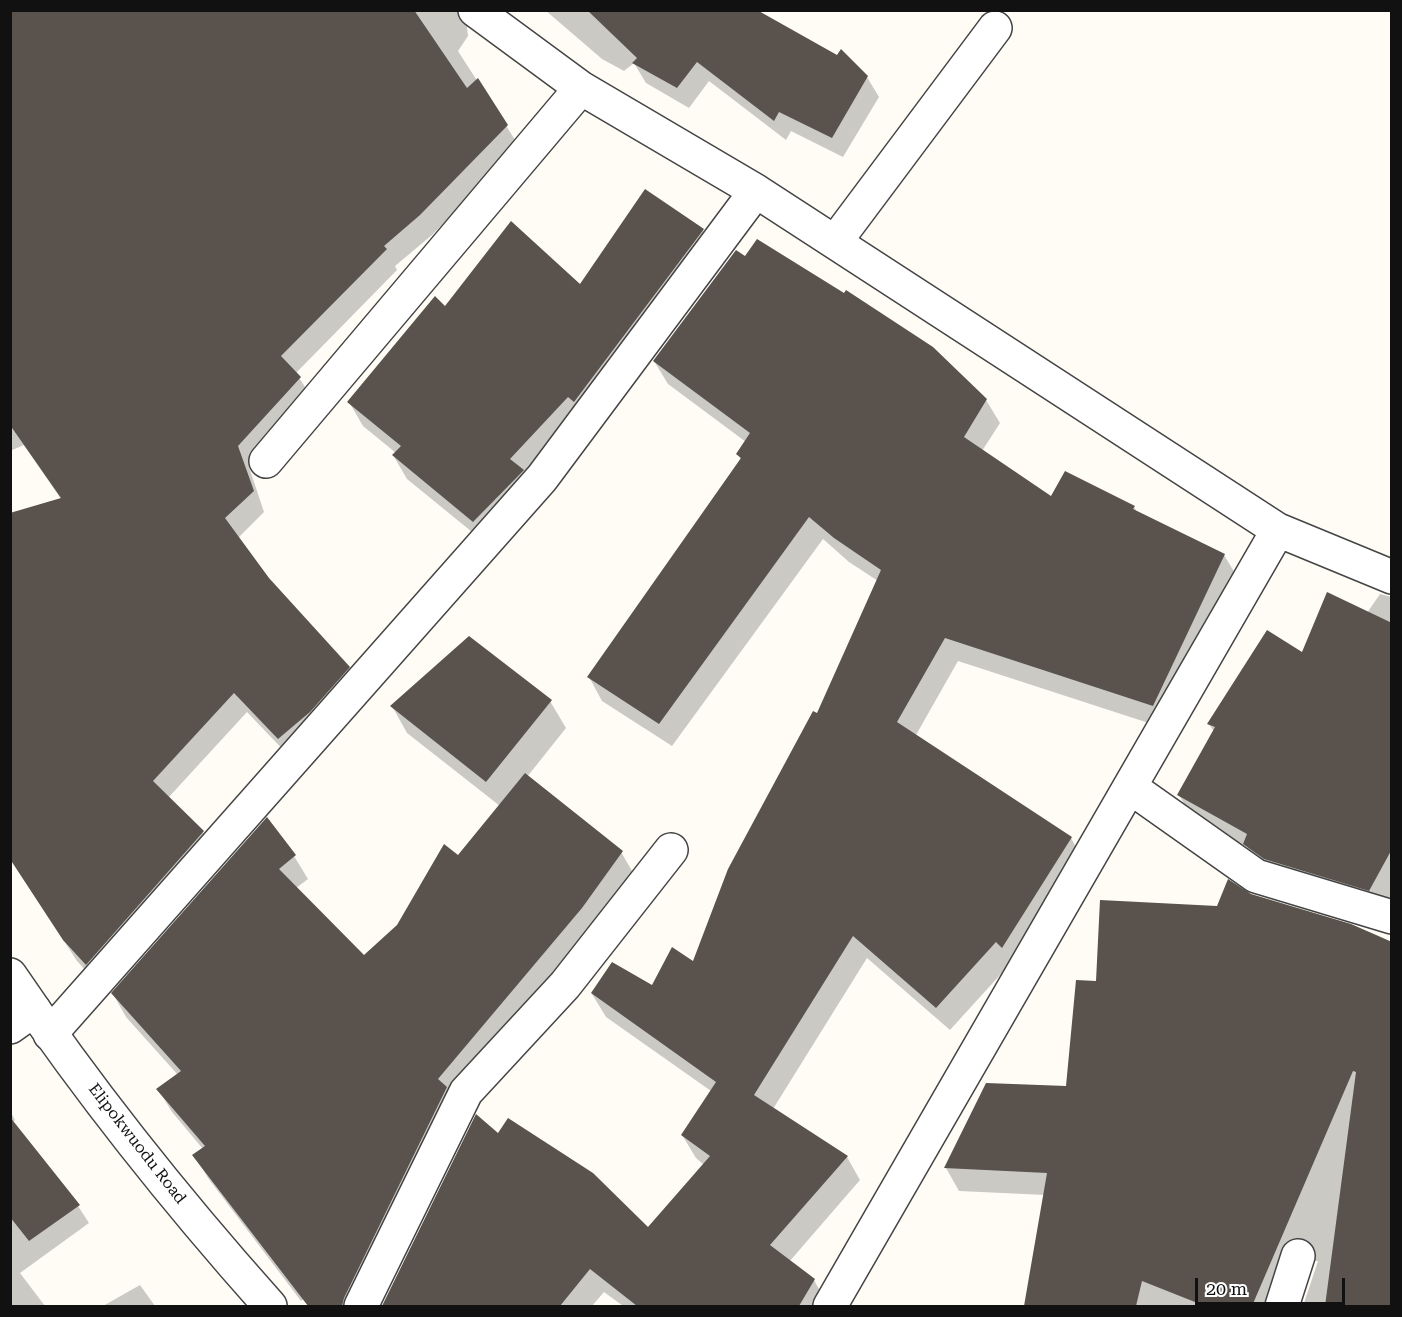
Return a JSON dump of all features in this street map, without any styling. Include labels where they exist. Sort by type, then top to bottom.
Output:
[{"type":"street","points":[[475,10],[581,88],[756,191],[1278,530],[1392,577]]},
{"type":"street","points":[[835,242],[995,28]]},
{"type":"street","points":[[266,461],[581,88]]},
{"type":"street","points":[[31,1023],[542,478],[756,191]]},
{"type":"street","points":[[830,1306],[1278,530]]},
{"type":"street","points":[[1130,787],[1256,876],[1392,917]]},
{"type":"street","points":[[361,1306],[466,1092],[566,985],[671,850]]},
{"type":"street","name":"Elipokwuodu Road","points":[[10,975],[31,1023],[270,1306]]},
{"type":"street","points":[[1282,1306],[1298,1256]]},
{"type":"building","points":[[10,10],[414,10],[467,88],[478,78],[508,125],[420,215],[384,246],[387,249],[281,356],[301,377],[238,446],[254,491],[225,518],[269,578],[350,667],[310,712],[278,739],[234,693],[153,781],[204,831],[86,965],[63,940],[10,859],[10,513],[61,498],[10,425]]},
{"type":"building","points":[[587,10],[757,10],[837,55],[841,49],[868,76],[832,138],[779,112],[774,121],[697,62],[677,88],[632,63],[637,58]]},
{"type":"building","points":[[645,189],[704,229],[574,402],[568,397],[510,459],[524,470],[473,522],[392,455],[401,446],[347,402],[435,296],[445,306],[511,221],[580,284]]},
{"type":"building","points":[[757,239],[844,293],[846,290],[933,347],[987,399],[964,437],[1051,496],[1065,471],[1135,506],[1133,509],[1225,554],[1153,706],[945,638],[897,722],[1072,837],[1002,948],[996,942],[936,1008],[853,936],[754,1095],[848,1156],[770,1245],[815,1279],[799,1306],[637,1306],[590,1269],[560,1306],[382,1306],[476,1114],[498,1133],[508,1118],[593,1173],[648,1227],[710,1156],[681,1135],[716,1082],[591,993],[612,962],[652,985],[672,947],[693,961],[728,869],[813,711],[817,713],[881,570],[834,538],[809,517],[659,724],[587,677],[741,458],[736,454],[750,433],[653,361],[736,250],[745,256]]},
{"type":"building","points":[[1327,592],[1392,623],[1392,849],[1369,891],[1264,859],[1243,844],[1247,834],[1177,795],[1215,727],[1207,724],[1267,630],[1302,652]]},
{"type":"building","points":[[469,636],[552,700],[486,782],[390,706]]},
{"type":"building","points":[[525,773],[623,851],[582,908],[438,1079],[447,1087],[342,1306],[308,1306],[192,1155],[205,1146],[156,1089],[181,1071],[111,993],[267,817],[296,855],[279,869],[364,955],[397,925],[444,844],[458,855]]},
{"type":"building","points":[[1228,879],[1251,894],[1351,924],[1392,942],[1392,1306],[1325,1306],[1356,1072],[1353,1071],[1252,1306],[1205,1306],[1142,1281],[1136,1306],[1024,1306],[1047,1173],[944,1168],[986,1083],[1066,1086],[1076,980],[1096,981],[1100,900],[1217,906]]},
{"type":"building","points":[[10,1117],[80,1205],[29,1241],[10,1217]]}]
